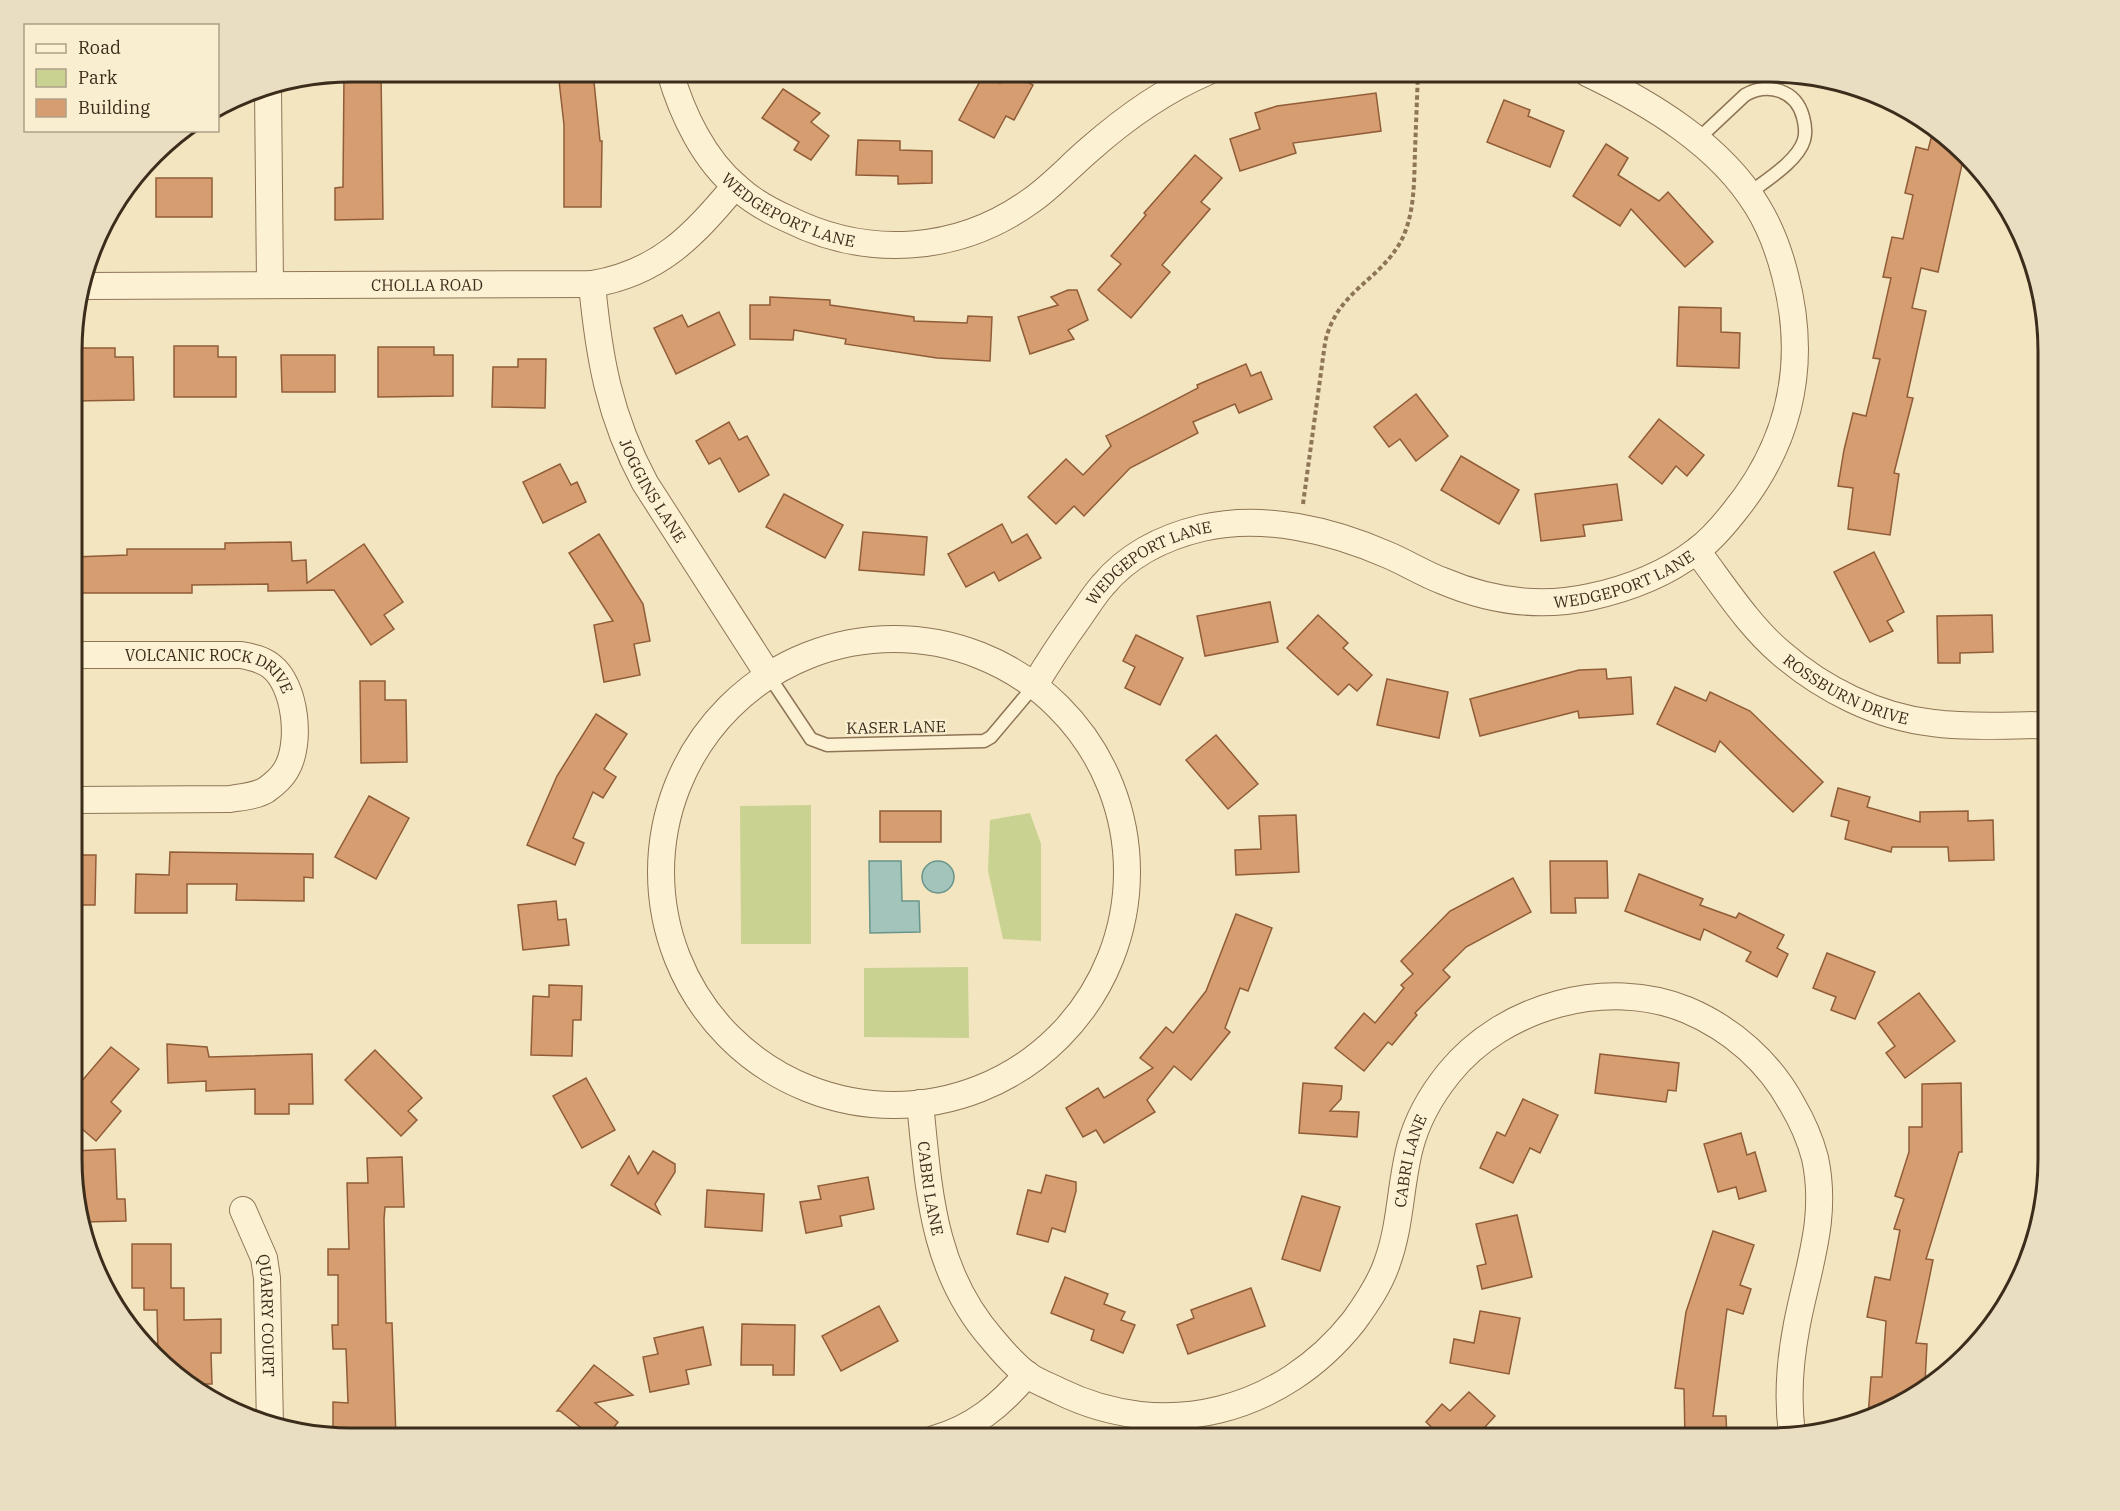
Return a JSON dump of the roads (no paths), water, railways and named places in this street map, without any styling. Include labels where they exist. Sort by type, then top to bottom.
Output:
[{"type":"street","name":"WEDGEPORT LANE","points":[[674,82],[695,132],[713,160],[735,186],[757,202],[805,228],[851,242],[876,246],[925,244],[950,238],[996,221],[1030,202],[1138,111],[1189,82]]},
{"type":"street","name":"WEDGEPORT LANE","points":[[1034,686],[1052,656],[1103,584],[1145,549],[1177,535],[1204,528],[1235,523],[1293,526],[1318,531],[1389,555],[1447,583],[1496,598],[1528,603],[1592,597],[1659,573],[1697,551],[1724,524],[1744,499],[1767,462],[1784,422],[1794,378],[1796,355],[1796,333],[1790,291],[1771,232],[1756,203],[1728,170],[1696,141],[1654,109],[1605,82]]},
{"type":"street","points":[[268,96],[270,284]]},
{"type":"street","name":"CHOLLA ROAD","points":[[91,286],[592,284],[635,272],[678,247],[696,231],[735,186]]},
{"type":"street","name":"JOGGINS LANE","points":[[592,284],[606,386],[628,450],[645,483],[769,676]]},
{"type":"street","name":"ROSSBURN DRIVE","points":[[1697,551],[1753,622],[1780,652],[1805,672],[1852,699],[1895,715],[1932,723],[2038,725]]},
{"type":"street","points":[[902,640],[953,647],[1000,665],[1034,686],[1062,712],[1092,749],[1112,791],[1124,837],[1127,861],[1126,896],[1120,931],[1112,954],[1091,996],[1067,1027],[1026,1064],[985,1086],[941,1100],[897,1105],[855,1102],[816,1091],[779,1075],[746,1052],[717,1025],[694,992],[676,956],[665,918],[660,878],[663,838],[672,800],[688,763],[709,729],[737,700],[769,676],[804,658],[827,650],[869,641],[902,640]]},
{"type":"street","name":"VOLCANIC ROCK DRIVE","points":[[82,655],[212,654],[241,655],[259,659],[273,667],[290,695],[295,727],[294,743],[286,769],[265,791],[230,799],[82,800]]},
{"type":"street","name":"CABRI LANE","points":[[920,1103],[929,1193],[941,1250],[951,1276],[983,1329],[1027,1374],[1064,1394],[1100,1407],[1135,1415],[1158,1417],[1191,1415],[1233,1407],[1267,1394],[1289,1380],[1339,1340],[1365,1306],[1387,1266],[1398,1228],[1410,1145],[1424,1109],[1450,1071],[1481,1042],[1500,1028],[1520,1018],[1575,1001],[1601,997],[1627,997],[1654,1000],[1686,1010],[1713,1024],[1758,1056],[1774,1076],[1806,1130],[1815,1159],[1819,1184],[1819,1227],[1796,1326],[1791,1360],[1791,1427]]},
{"type":"street","name":"QUARRY COURT","points":[[243,1210],[264,1258],[267,1278],[270,1415]]},
{"type":"street","points":[[963,1428],[997,1406],[1027,1374]]},
{"type":"lane","points":[[1696,141],[1744,94],[1754,89],[1782,90],[1794,100],[1802,112],[1805,125],[1804,139],[1798,152],[1748,194]]},
{"type":"lane","name":"KASER LANE","points":[[769,676],[811,739],[827,745],[984,741],[991,737],[1034,686]]},
{"type":"water","points":[[869,861],[901,861],[902,901],[919,901],[920,932],[870,933]]},
{"type":"water","points":[[938,861],[949,866],[954,877],[949,888],[938,893],[927,888],[922,877],[927,866]]}]
